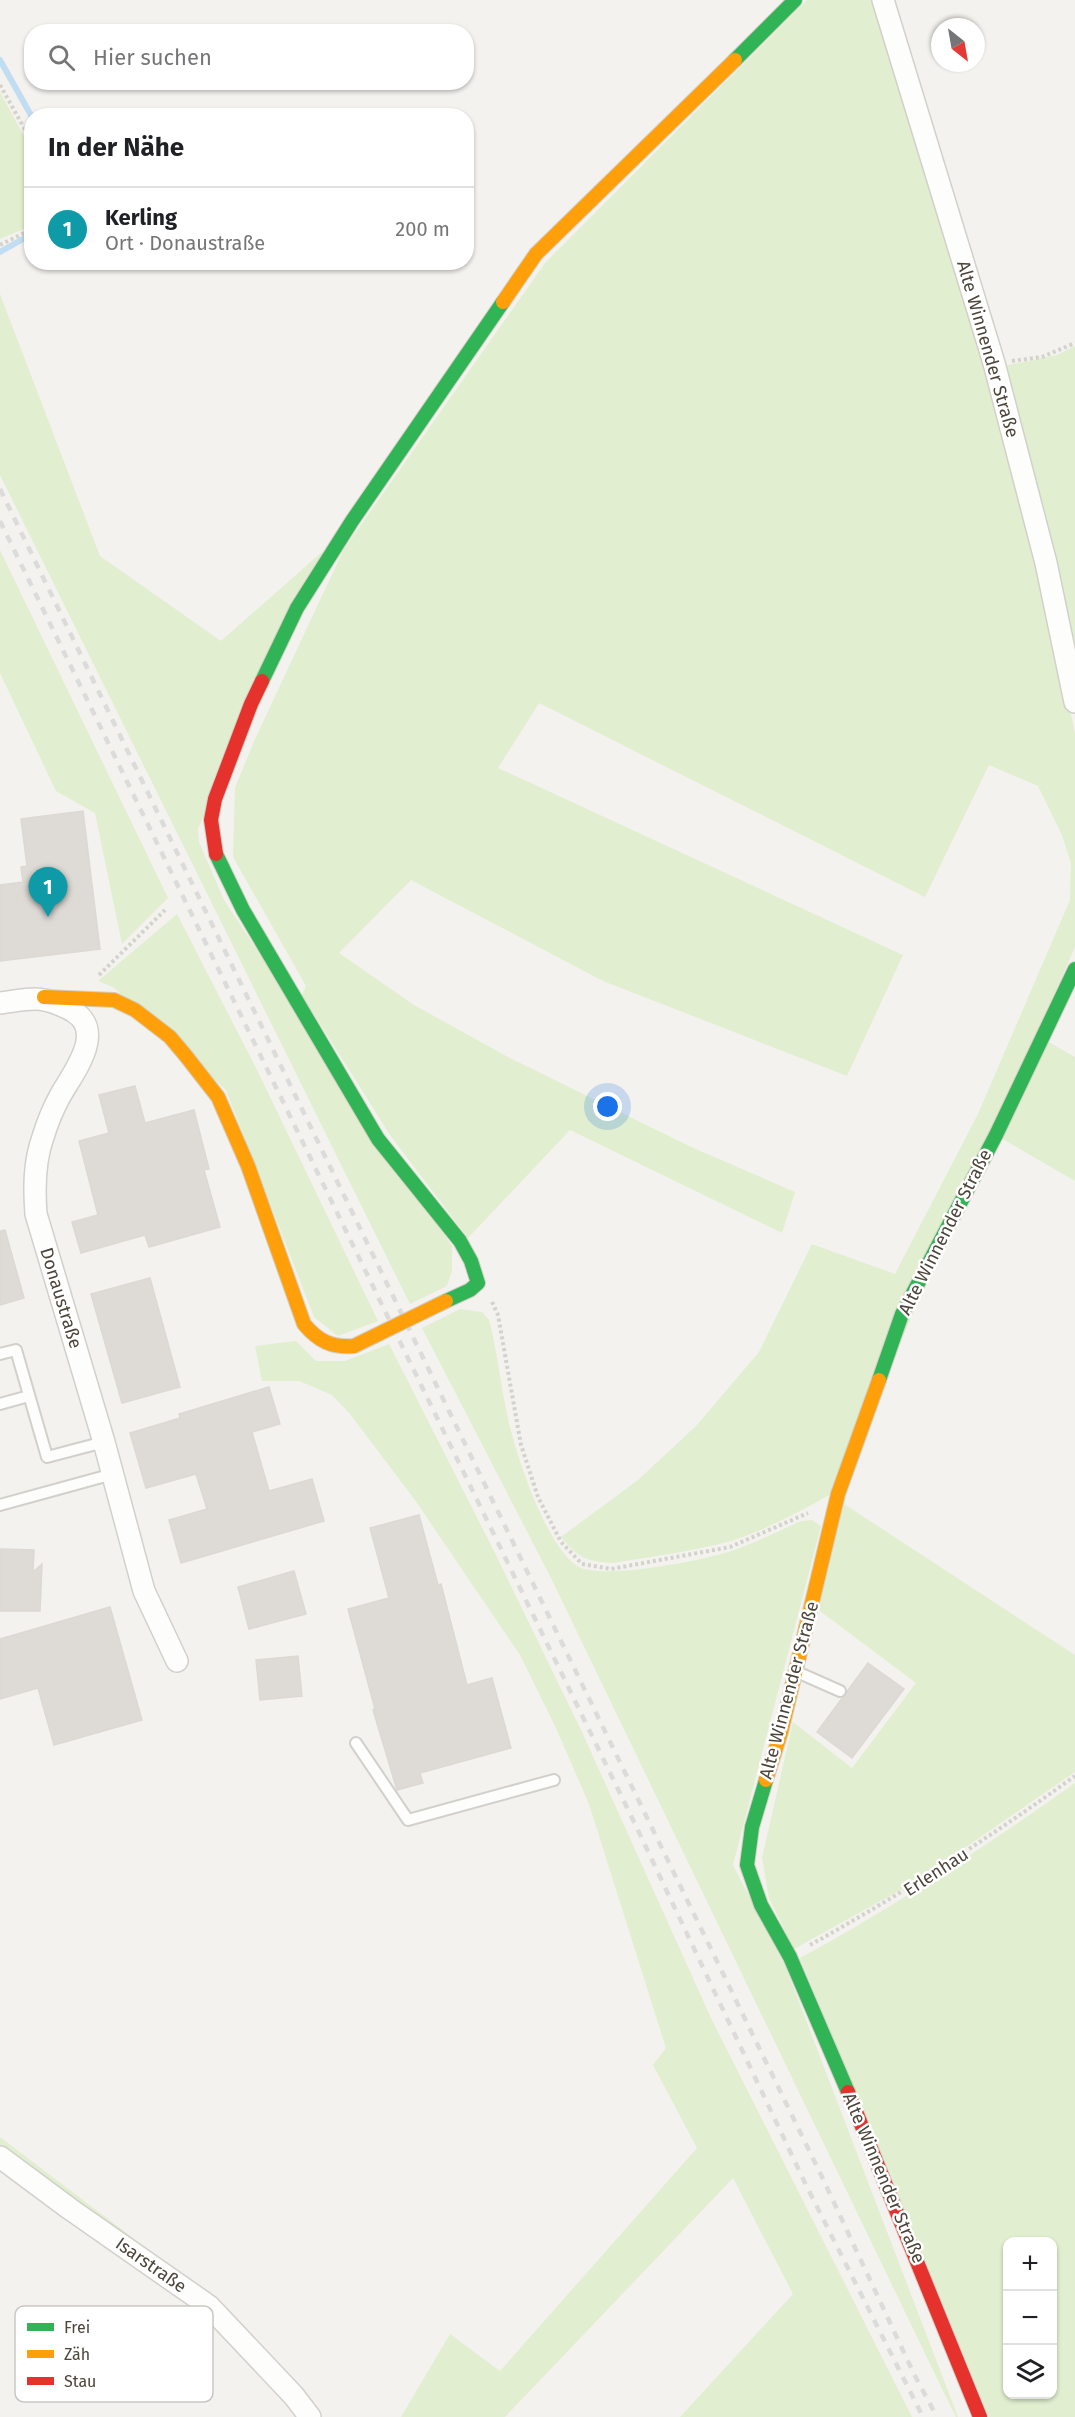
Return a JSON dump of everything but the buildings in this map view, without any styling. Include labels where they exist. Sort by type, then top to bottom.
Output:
[{"type":"street","points":[[0,1003],[44,998],[114,1000],[135,1010],[170,1037],[218,1097],[248,1166],[304,1324],[314,1337],[330,1346],[354,1346],[470,1290],[478,1283],[471,1261],[460,1241],[378,1139],[243,909],[215,852],[211,820],[215,799],[250,704],[297,608],[352,521],[536,254],[651,140],[762,35],[795,0]]},
{"type":"street","name":"Alte Winnender Straße","points":[[883,0],[994,363],[1046,563],[1075,702]]},
{"type":"street","name":"Alte Winnender Straße","points":[[980,2417],[924,2274],[790,1957],[761,1905],[747,1865],[752,1827],[781,1732],[835,1506],[858,1434],[902,1314],[996,1135],[1075,969]]},
{"type":"street","name":"Donaustraße","points":[[44,998],[77,1014],[88,1035],[86,1050],[76,1072],[59,1098],[38,1154],[34,1193],[36,1214],[104,1442],[144,1591],[177,1661]]},
{"type":"street","name":"Isarstraße","points":[[0,2157],[209,2306]]},
{"type":"street","name":"Isarstraße","points":[[213,2310],[294,2396],[310,2417]]},
{"type":"lane","points":[[0,1354],[16,1350],[47,1458],[104,1442]]},
{"type":"lane","points":[[0,1404],[29,1396]]},
{"type":"lane","points":[[0,1505],[113,1474]]},
{"type":"lane","points":[[794,1670],[840,1691]]},
{"type":"lane","points":[[356,1743],[408,1820],[554,1780]]},
{"type":"path","points":[[0,86],[24,127]]},
{"type":"path","points":[[0,246],[24,233]]},
{"type":"path","points":[[994,363],[1042,357],[1075,343]]},
{"type":"path","points":[[75,999],[165,910]]},
{"type":"path","points":[[478,1283],[489,1295],[498,1316],[519,1435],[538,1497],[561,1542],[582,1564],[611,1569],[730,1547],[804,1514],[835,1506]]},
{"type":"path","name":"Erlenhau","points":[[790,1957],[927,1878],[1075,1776]]},
{"type":"green space","points":[[807,0],[878,0],[1018,477],[1075,733],[1075,947],[834,1492],[776,1523],[729,1541],[614,1563],[597,1561],[578,1554],[561,1537],[638,1480],[697,1425],[759,1352],[812,1244],[895,1274],[978,1114],[1070,900],[1071,863],[1062,835],[1038,786],[989,765],[925,897],[539,703],[498,768],[903,955],[847,1076],[603,981],[411,880],[339,953],[414,1005],[508,1057],[689,1146],[795,1192],[782,1233],[570,1130],[468,1238],[390,1135],[302,995],[306,986],[233,857],[235,788],[255,739],[344,549],[545,263]]},
{"type":"green space","points":[[0,92],[24,136],[24,229],[0,239]]},
{"type":"green space","points":[[0,294],[100,556],[221,641],[323,551],[198,829],[199,842],[224,900],[452,1246],[452,1271],[447,1286],[410,1304],[0,475]]},
{"type":"green space","points":[[1075,346],[1075,643],[1004,366],[1057,355]]},
{"type":"green space","points":[[0,550],[168,898],[122,944],[95,813],[56,791],[0,673]]},
{"type":"green space","points":[[177,914],[258,1072],[378,1321],[338,1336],[314,1317],[226,1090],[113,987],[98,981]]},
{"type":"green space","points":[[1043,1039],[1075,1057],[1075,1181],[996,1135]]},
{"type":"green space","points":[[460,1309],[482,1312],[489,1320],[509,1423],[526,1479],[555,1540],[577,1566],[589,1570],[607,1571],[679,1563],[734,1550],[801,1521],[812,1520],[821,1526],[733,1865],[786,1968],[958,2417],[946,2397],[551,1578],[422,1328]]},
{"type":"green space","points":[[296,1341],[316,1361],[345,1361],[389,1344],[494,1551],[582,1732],[711,2018],[912,2417],[680,2417],[793,2294],[733,2178],[505,2417],[401,2417],[450,2334],[500,2371],[697,2148],[653,2065],[666,2048],[589,1804],[556,1728],[520,1655],[415,1500],[350,1414],[332,1395],[299,1381],[262,1381],[255,1346]]},
{"type":"green space","points":[[844,1504],[1075,1655],[1075,1772],[915,1882],[794,1949],[769,1898],[762,1858],[793,1722],[852,1768],[916,1683],[816,1608]]},
{"type":"green space","points":[[1075,1783],[1075,2417],[989,2417],[800,1958],[906,1896]]},
{"type":"green space","points":[[0,2137],[216,2301],[86,2211],[0,2145]]},
{"type":"waterway","points":[[0,60],[27,108]]},
{"type":"waterway","points":[[0,252],[24,238]]},
{"type":"railway","points":[[0,489],[822,2177],[914,2374],[937,2417]]},
{"type":"railway","points":[[0,521],[635,1824],[806,2185],[923,2417]]},
{"type":"traffic: fast","points":[[735,60],[795,0]]},
{"type":"traffic: fast","points":[[262,681],[297,608],[352,521],[503,302]]},
{"type":"traffic: fast","points":[[216,854],[243,910],[378,1139],[460,1241],[471,1261],[478,1283],[470,1290],[446,1301]]},
{"type":"traffic: fast","points":[[879,1380],[902,1314],[996,1135],[1075,969]]},
{"type":"traffic: fast","points":[[766,1780],[752,1827],[747,1865],[761,1905],[790,1957],[848,2092]]},
{"type":"traffic: slow","points":[[503,302],[536,254],[735,60]]},
{"type":"traffic: slow","points":[[44,997],[114,1000],[135,1010],[170,1037],[218,1097],[248,1166],[304,1324],[326,1342],[339,1346],[354,1346]]},
{"type":"traffic: slow","points":[[354,1346],[446,1301]]},
{"type":"traffic: slow","points":[[766,1780],[781,1732],[838,1494],[879,1380]]},
{"type":"traffic: jam","points":[[216,854],[211,820],[215,799],[262,681]]},
{"type":"traffic: jam","points":[[848,2092],[980,2417]]},
{"type":"place","name":"Kerling","points":[[48,917]]}]
